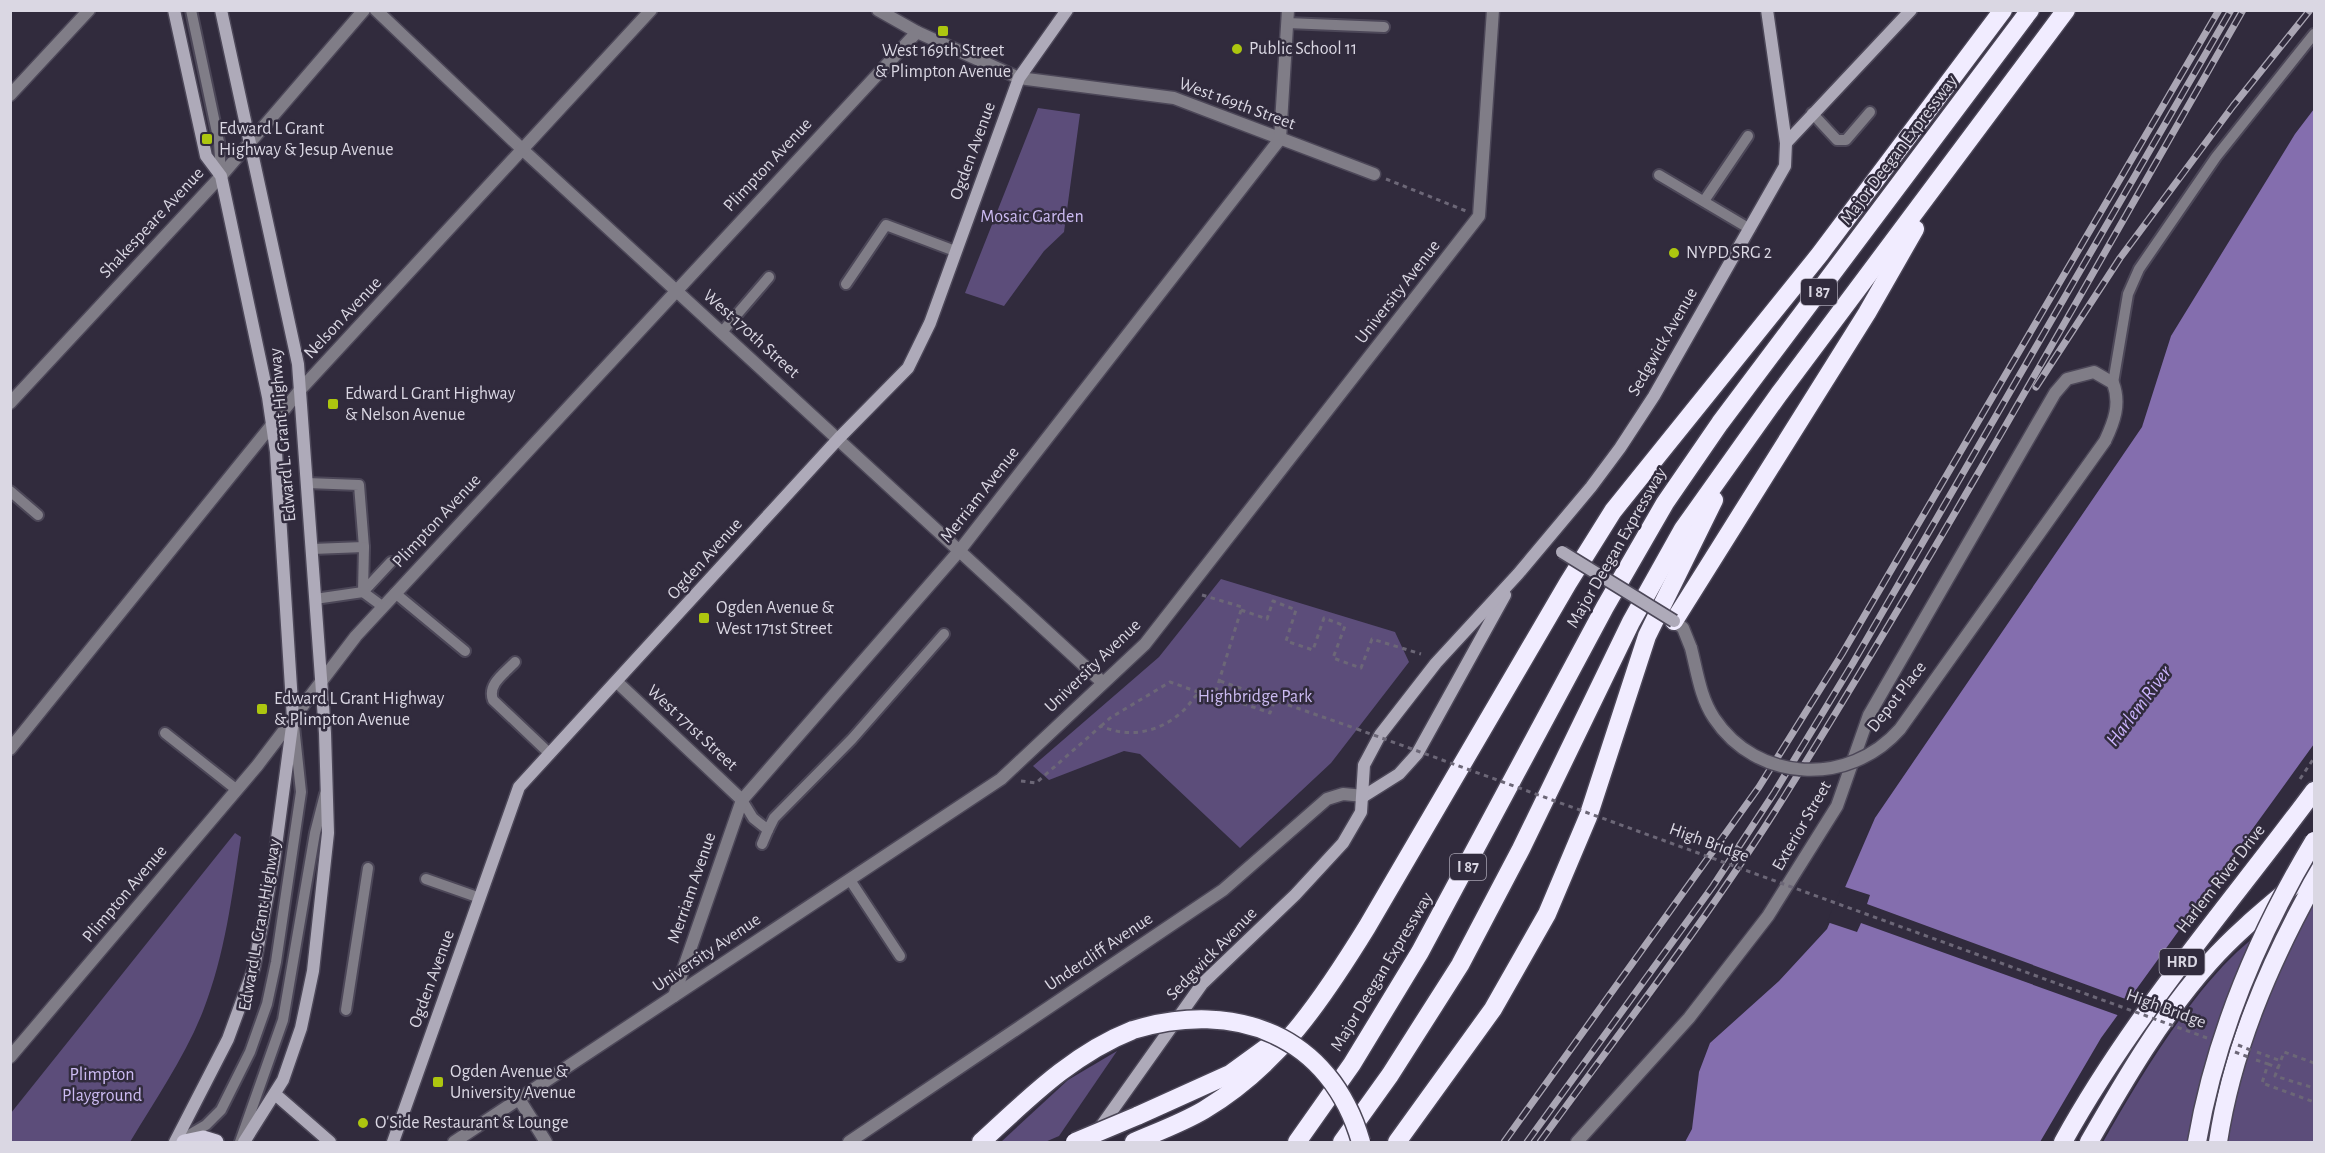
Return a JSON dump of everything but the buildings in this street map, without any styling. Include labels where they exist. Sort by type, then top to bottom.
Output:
[{"type":"highway","points":[[1134,1143],[1192,1117],[1251,1078],[1279,1051],[1322,995],[1367,927],[1568,583],[1613,511],[1813,263],[2003,10]]},
{"type":"highway","name":"Major Deegan Expressway","points":[[1297,1143],[1352,1064],[1425,943],[1605,607],[1665,503],[1720,423],[2030,10]]},
{"type":"highway","name":"I 87","points":[[1342,1143],[1390,1075],[1460,965],[1497,898],[1636,612],[1683,529],[1740,448],[2066,10]]},
{"type":"highway","points":[[1674,621],[1867,313],[1954,161]]},
{"type":"highway","points":[[1396,1143],[1493,1009],[1552,903],[1588,817],[1647,636],[1740,448]]},
{"type":"highway","name":"Harlem River Drive","points":[[2062,1143],[2116,1052],[2154,998],[2314,791]]},
{"type":"highway","points":[[2197,1143],[2211,1080],[2230,1019],[2270,925],[2314,841]]},
{"type":"highway","name":"HRD","points":[[2089,1143],[2118,1091],[2191,984],[2243,929],[2314,868]]},
{"type":"highway","points":[[2218,1143],[2226,1097],[2246,1029],[2284,941],[2314,882]]},
{"type":"highway","points":[[1075,1143],[1202,1088],[1241,1067],[1276,1041],[1322,995]]},
{"type":"highway","points":[[981,1143],[1064,1068],[1088,1051],[1132,1030],[1173,1020],[1207,1018],[1242,1022],[1271,1032],[1299,1049],[1325,1072],[1345,1101],[1361,1143]]},
{"type":"main road","name":"Edward L. Grant Highway","points":[[174,10],[206,156],[221,176],[272,424],[293,720],[274,861],[254,968],[228,1039],[176,1143]]},
{"type":"main road","name":"Edward L. Grant Highway","points":[[221,10],[298,364],[321,679],[328,833],[313,971],[298,1039],[276,1094]]},
{"type":"main road","name":"Ogden Avenue","points":[[393,1143],[519,788],[838,438],[908,368],[930,323],[1019,78],[1066,10]]},
{"type":"main road","name":"Sedgwick Avenue","points":[[1089,1143],[1202,984],[1336,852],[1358,820],[1364,796],[1363,775],[1366,757],[1389,722],[1457,638],[1518,574],[1591,487],[1637,423],[1785,166],[1786,143],[1767,10]]},
{"type":"main road","points":[[1786,143],[1911,10]]},
{"type":"main road","name":"Depot Place","points":[[1544,541],[1674,621]]},
{"type":"main road","name":"Sedgwick Avenue","points":[[1364,796],[1398,774],[1417,754],[1518,574]]},
{"type":"main road","points":[[242,1143],[276,1094],[330,1143]]},
{"type":"main road","points":[[184,1143],[203,1138],[216,1143]]},
{"type":"street","points":[[10,95],[89,10]]},
{"type":"street","name":"Shakespeare Avenue","points":[[10,403],[221,176],[364,10]]},
{"type":"street","name":"West 170th Street","points":[[376,10],[523,150],[1102,682]]},
{"type":"street","name":"Nelson Avenue","points":[[10,749],[300,390],[651,10]]},
{"type":"street","name":"West 169th Street","points":[[878,10],[917,32],[1019,78],[1174,98],[1374,174]]},
{"type":"street","points":[[1479,216],[1493,10]]},
{"type":"street","points":[[1280,139],[1288,17]]},
{"type":"street","name":"Plimpton Avenue","points":[[10,1057],[237,790],[293,720],[321,679],[382,606],[917,32]]},
{"type":"street","name":"Merriam Avenue","points":[[674,996],[742,800],[960,550],[1280,139]]},
{"type":"street","name":"University Avenue","points":[[454,1143],[1001,779],[1145,644],[1189,591],[1479,216]]},
{"type":"street","name":"Exterior Street","points":[[1577,1143],[1689,1018],[1768,916],[1805,859],[1838,806],[1869,715],[2055,393],[2067,379],[2085,372],[2101,374],[2113,383]]},
{"type":"street","name":"Depot Place","points":[[1674,621],[1683,628],[1688,639],[1707,706],[1732,740],[1758,758],[1785,767],[1818,771],[1852,763],[1880,748],[1900,729],[2105,441],[2116,410],[2113,383]]},
{"type":"street","name":"West 171st Street","points":[[617,682],[742,800]]},
{"type":"street","name":"Undercliff Avenue","points":[[849,1143],[1223,890],[1327,799],[1343,794],[1364,796]]},
{"type":"street","points":[[519,1099],[546,1143]]},
{"type":"lane","name":"Edward L. Grant Highway","points":[[191,10],[219,142],[221,176]]},
{"type":"lane","points":[[1288,17],[1384,27]]},
{"type":"lane","points":[[2113,383],[2128,294],[2139,269],[2216,158],[2314,34]]},
{"type":"lane","points":[[1812,113],[1837,140],[1846,140],[1870,111]]},
{"type":"lane","points":[[1704,201],[1748,136]]},
{"type":"lane","points":[[1659,175],[1750,229]]},
{"type":"lane","points":[[846,284],[886,225],[956,251]]},
{"type":"lane","points":[[722,332],[769,278]]},
{"type":"lane","points":[[307,483],[359,485],[364,547],[363,592]]},
{"type":"lane","points":[[10,491],[38,514]]},
{"type":"lane","points":[[312,549],[364,547]]},
{"type":"lane","points":[[315,599],[363,592],[391,562]]},
{"type":"lane","points":[[363,592],[382,606]]},
{"type":"lane","points":[[395,593],[465,651]]},
{"type":"lane","points":[[762,844],[774,818],[852,739],[944,634]]},
{"type":"lane","points":[[515,662],[493,685],[490,693],[493,700],[550,754]]},
{"type":"lane","name":"Edward L. Grant Highway","points":[[176,1143],[206,1125],[221,1110],[248,1058],[267,1004],[276,962],[301,792],[293,720]]},
{"type":"lane","points":[[165,734],[237,790]]},
{"type":"lane","name":"Edward L. Grant Highway","points":[[242,1143],[283,1020],[315,833],[326,791]]},
{"type":"lane","points":[[742,800],[753,818],[768,830]]},
{"type":"lane","points":[[346,1011],[368,868]]},
{"type":"lane","points":[[426,879],[480,898]]},
{"type":"lane","points":[[850,880],[900,956]]},
{"type":"path","points":[[1374,174],[1479,216]]},
{"type":"path","points":[[1189,591],[1242,607],[1215,694]]},
{"type":"path","points":[[1241,610],[1267,619],[1273,601],[1296,610],[1286,640],[1313,650],[1324,618],[1345,626],[1333,658],[1361,668],[1372,639],[1421,654]]},
{"type":"path","name":"High Bridge","points":[[1220,680],[2207,1038]]},
{"type":"path","points":[[1001,779],[1036,783],[1110,718],[1170,682],[1198,692]]},
{"type":"path","points":[[1101,726],[1124,734],[1154,728],[1180,714],[1198,692],[1204,690],[1270,713],[1275,700]]},
{"type":"path","points":[[2256,1052],[2281,1061]]},
{"type":"path","points":[[2314,1063],[2284,1052],[2275,1076],[2314,1089]]},
{"type":"path","points":[[2259,1061],[2262,1054]]},
{"type":"path","points":[[2251,1058],[2278,1068]]},
{"type":"path","points":[[2268,1066],[2262,1083],[2314,1102]]},
{"type":"green space","name":"Mosaic Garden","points":[[1038,108],[1080,114],[1064,232],[1044,251],[1004,306],[965,293]]},
{"type":"green space","name":"Highbridge Park","points":[[1221,579],[1395,632],[1409,662],[1331,763],[1240,848],[1140,754],[1124,751],[1049,780],[1033,766],[1159,657]]},
{"type":"green space","name":"Plimpton Playground","points":[[235,833],[241,837],[227,925],[211,990],[188,1045],[130,1142],[11,1142],[11,1113]]},
{"type":"green space","points":[[2314,887],[2314,1142],[2103,1142],[2164,1042],[2218,971],[2256,935]]},
{"type":"green space","points":[[1117,1051],[1059,1136],[1045,1142],[1001,1142],[1068,1080]]},
{"type":"water","name":"Harlem River","points":[[2314,109],[2314,744],[2101,1038],[2040,1142],[1685,1142],[1692,1129],[1699,1072],[1710,1043],[1779,981],[1827,929],[1875,818],[2142,427],[2171,336],[2295,134]]},
{"type":"pier","points":[[1842,886],[1870,895],[1867,904],[2131,1001],[2120,1016],[1861,923],[1857,932],[1827,922]]},
{"type":"railway","points":[[1504,1142],[1759,787],[1842,654],[2219,10]]},
{"type":"railway","points":[[1527,1142],[1713,886],[1774,793],[1853,663],[2231,10]]},
{"type":"railway","points":[[1540,1142],[1726,886],[1784,797],[1960,505],[2243,10]]},
{"type":"railway","points":[[2036,387],[2120,258],[2233,106],[2310,10]]},
{"type":"place","name":"West 169th Street & Plimpton Avenue","points":[[943,31]]},
{"type":"place","name":"Public School 11","points":[[1237,49]]},
{"type":"place","name":"Edward L Grant Highway & Jesup Avenue","points":[[207,139]]},
{"type":"place","name":"NYPD SRG 2","points":[[1674,253]]},
{"type":"place","name":"Edward L Grant Highway & Nelson Avenue","points":[[333,404]]},
{"type":"place","name":"Ogden Avenue & West 171st Street","points":[[704,618]]},
{"type":"place","name":"Edward L Grant Highway & Plimpton Avenue","points":[[262,709]]},
{"type":"place","name":"Ogden Avenue & University Avenue","points":[[438,1082]]},
{"type":"place","name":"O'Side Restaurant & Lounge","points":[[363,1123]]}]
